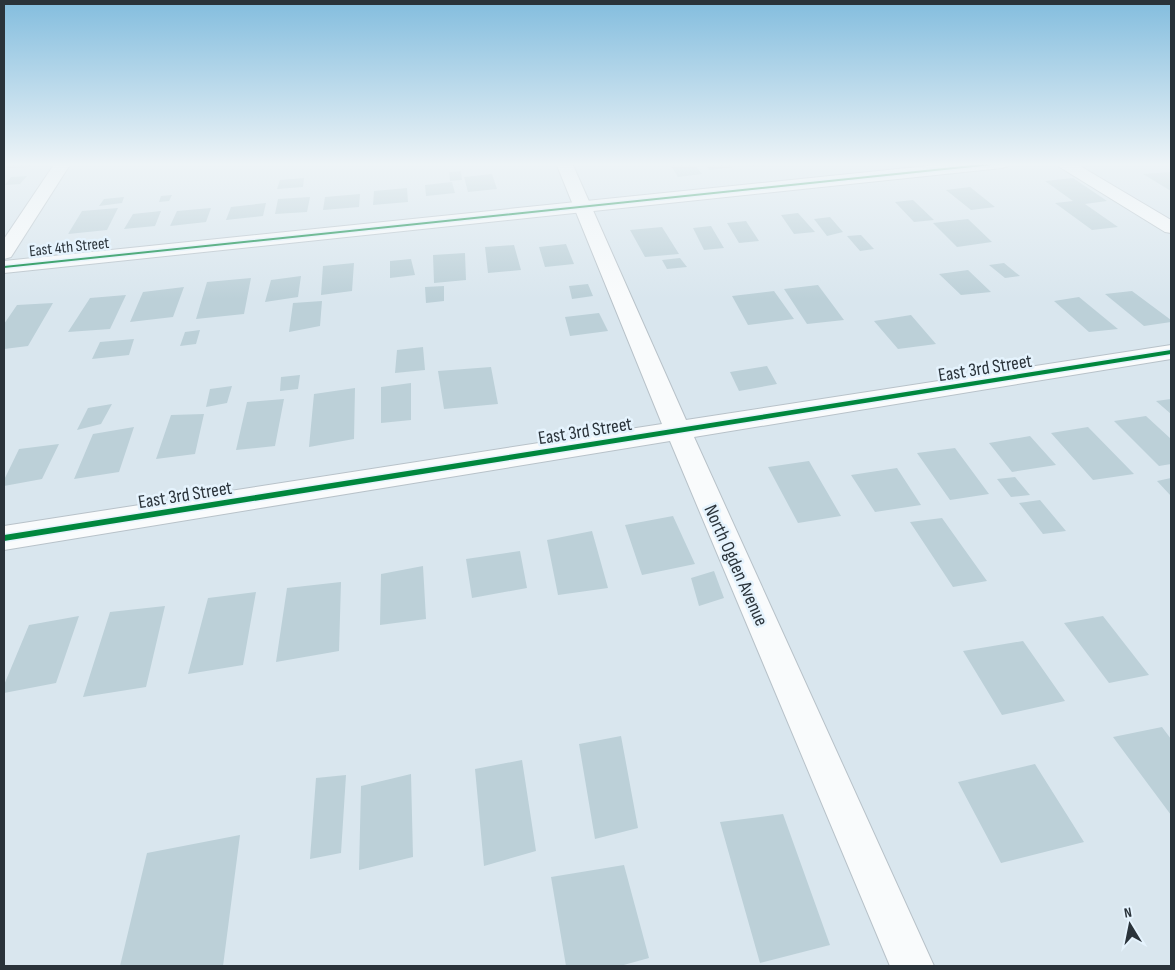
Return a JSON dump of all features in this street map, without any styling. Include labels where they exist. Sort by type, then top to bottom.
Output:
[{"type":"street","points":[[4,253],[33,208]]},
{"type":"street","name":"East 4th Street","points":[[4,267],[561,208]]},
{"type":"street","name":"North Ogden Avenue","points":[[584,208],[677,431],[912,966]]},
{"type":"street","points":[[1139,208],[1171,228]]},
{"type":"street","name":"East 3rd Street","points":[[4,538],[1171,352]]},
{"type":"building","points":[[118,208],[107,230],[68,234],[82,211]]},
{"type":"building","points":[[211,208],[206,222],[170,226],[177,211]]},
{"type":"building","points":[[231,208],[265,208],[263,216],[226,220]]},
{"type":"building","points":[[276,208],[308,208],[307,212],[275,214]]},
{"type":"building","points":[[323,208],[344,208],[323,210]]},
{"type":"building","points":[[901,208],[922,208],[934,220],[914,222]]},
{"type":"building","points":[[1062,208],[1091,208],[1118,227],[1092,230]]},
{"type":"building","points":[[161,211],[155,226],[124,229],[133,214]]},
{"type":"building","points":[[798,213],[815,232],[794,234],[781,215]]},
{"type":"building","points":[[830,217],[843,232],[827,236],[814,219]]},
{"type":"building","points":[[968,219],[992,242],[957,247],[933,223]]},
{"type":"building","points":[[746,221],[759,241],[739,243],[727,223]]},
{"type":"building","points":[[711,226],[724,248],[704,250],[693,228]]},
{"type":"building","points":[[662,227],[679,254],[645,257],[630,230]]},
{"type":"building","points":[[861,235],[874,249],[860,251],[847,236]]},
{"type":"building","points":[[566,244],[574,264],[545,267],[539,247]]},
{"type":"building","points":[[514,245],[521,270],[488,273],[485,247]]},
{"type":"building","points":[[465,253],[466,280],[434,283],[433,255]]},
{"type":"building","points":[[680,258],[687,267],[667,269],[662,260]]},
{"type":"building","points":[[411,259],[415,275],[390,278],[390,261]]},
{"type":"building","points":[[354,263],[352,291],[321,295],[323,266]]},
{"type":"building","points":[[1004,263],[1020,276],[1005,278],[989,265]]},
{"type":"building","points":[[968,270],[991,292],[961,295],[939,274]]},
{"type":"building","points":[[301,276],[298,297],[265,302],[271,280]]},
{"type":"building","points":[[251,278],[244,314],[196,319],[207,282]]},
{"type":"building","points":[[588,284],[593,296],[572,299],[569,286]]},
{"type":"building","points":[[818,285],[844,320],[807,324],[784,289]]},
{"type":"building","points":[[444,286],[444,301],[426,303],[425,287]]},
{"type":"building","points":[[184,287],[173,317],[130,322],[143,292]]},
{"type":"building","points":[[774,291],[794,319],[748,325],[732,296]]},
{"type":"building","points":[[1132,291],[1171,320],[1171,322],[1144,326],[1105,294]]},
{"type":"building","points":[[126,295],[110,329],[68,332],[90,298]]},
{"type":"building","points":[[1079,297],[1118,329],[1089,332],[1054,301]]},
{"type":"building","points":[[322,301],[320,326],[289,332],[293,303]]},
{"type":"building","points":[[53,303],[28,346],[4,349],[4,324],[17,305]]},
{"type":"building","points":[[599,313],[608,331],[570,336],[565,317]]},
{"type":"building","points":[[911,315],[936,344],[898,349],[874,321]]},
{"type":"building","points":[[200,330],[196,344],[180,346],[185,332]]},
{"type":"building","points":[[134,339],[129,355],[92,359],[100,342]]},
{"type":"building","points":[[423,347],[425,370],[395,373],[397,350]]},
{"type":"building","points":[[767,366],[777,384],[739,391],[730,372]]},
{"type":"building","points":[[491,367],[498,404],[444,409],[438,371]]},
{"type":"building","points":[[300,375],[298,389],[280,391],[281,377]]},
{"type":"building","points":[[411,383],[411,420],[381,423],[381,387]]},
{"type":"building","points":[[232,386],[227,403],[206,407],[210,389]]},
{"type":"building","points":[[355,388],[354,439],[309,447],[314,394]]},
{"type":"building","points":[[284,399],[275,446],[236,450],[247,402]]},
{"type":"building","points":[[1171,399],[1171,414],[1156,401]]},
{"type":"building","points":[[112,404],[101,424],[77,430],[88,408]]},
{"type":"building","points":[[204,414],[195,454],[156,459],[171,415]]},
{"type":"building","points":[[1146,416],[1171,439],[1171,464],[1159,466],[1114,421]]},
{"type":"building","points":[[134,427],[119,472],[74,479],[93,434]]},
{"type":"building","points":[[1088,427],[1134,474],[1093,480],[1051,433]]},
{"type":"building","points":[[1030,436],[1056,465],[1012,472],[989,443]]},
{"type":"building","points":[[59,444],[42,479],[4,486],[4,480],[19,449]]},
{"type":"building","points":[[955,448],[989,494],[950,500],[917,453]]},
{"type":"building","points":[[809,461],[841,516],[798,523],[768,467]]},
{"type":"building","points":[[897,468],[921,505],[875,512],[851,475]]},
{"type":"building","points":[[1015,477],[1030,495],[1011,497],[997,479]]},
{"type":"building","points":[[1171,478],[1171,496],[1157,481]]},
{"type":"building","points":[[1040,500],[1066,531],[1043,534],[1019,503]]},
{"type":"building","points":[[673,516],[695,564],[642,575],[625,525]]},
{"type":"building","points":[[942,518],[987,581],[953,587],[910,522]]},
{"type":"building","points":[[592,531],[608,588],[558,595],[547,540]]},
{"type":"building","points":[[520,551],[527,588],[472,598],[466,559]]},
{"type":"building","points":[[423,566],[426,619],[380,625],[381,574]]},
{"type":"building","points":[[714,571],[724,598],[699,606],[691,578]]},
{"type":"building","points":[[341,582],[339,651],[276,662],[287,588]]},
{"type":"building","points":[[256,592],[243,665],[188,674],[208,598]]},
{"type":"building","points":[[165,606],[146,687],[83,697],[110,612]]},
{"type":"building","points":[[79,616],[56,683],[4,693],[4,685],[29,625]]},
{"type":"building","points":[[1103,616],[1149,675],[1109,683],[1064,623]]},
{"type":"building","points":[[1023,641],[1065,701],[1002,715],[963,651]]},
{"type":"building","points":[[1162,727],[1171,739],[1171,815],[1113,737]]},
{"type":"building","points":[[621,736],[638,828],[595,839],[579,744]]},
{"type":"building","points":[[522,760],[536,851],[484,866],[475,769]]},
{"type":"building","points":[[1035,764],[1084,842],[1001,863],[958,782]]},
{"type":"building","points":[[411,774],[413,857],[359,870],[361,786]]},
{"type":"building","points":[[346,775],[341,853],[310,859],[316,778]]},
{"type":"building","points":[[783,814],[830,945],[760,963],[720,822]]},
{"type":"building","points":[[240,835],[223,966],[120,966],[147,853]]},
{"type":"building","points":[[624,865],[649,958],[620,966],[566,966],[551,877]]},
{"type":"cycle path","points":[[4,267],[568,208]]},
{"type":"cycle path","points":[[4,538],[1171,352]]}]
